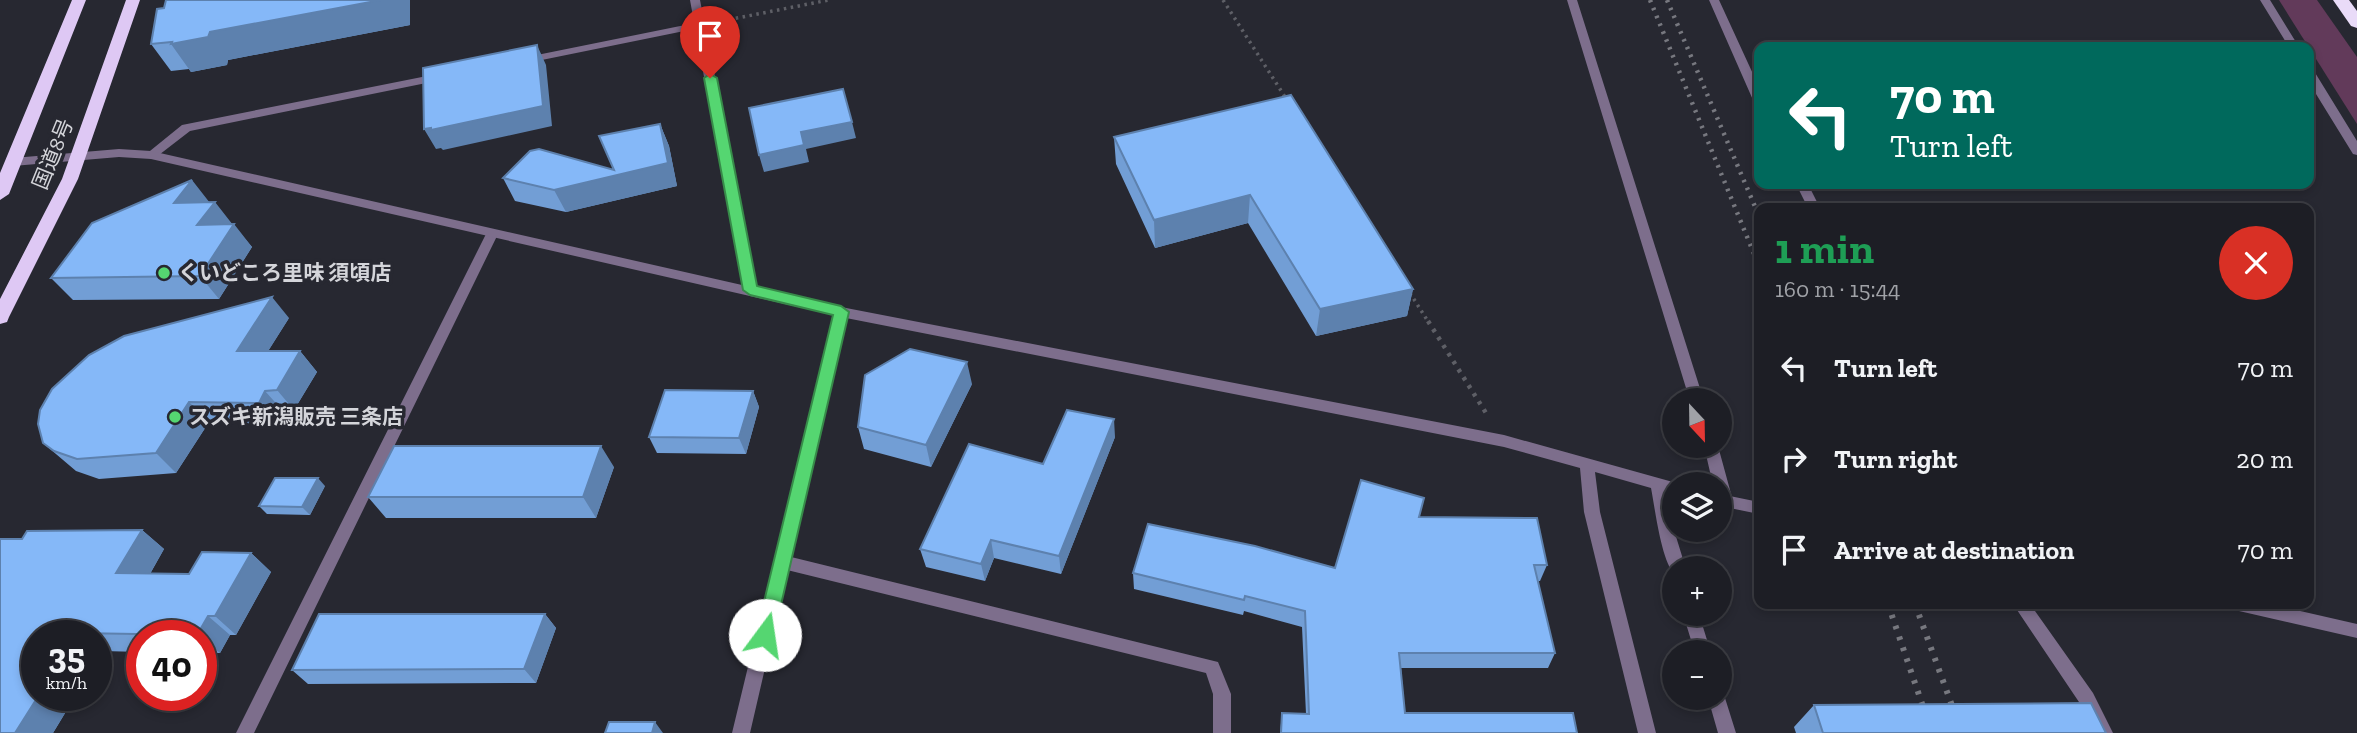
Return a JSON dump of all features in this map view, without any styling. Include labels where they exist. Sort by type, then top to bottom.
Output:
[{"type":"highway","name":"国道8号","points":[[0,194],[7,163],[79,0]]},
{"type":"highway","name":"国道8号","points":[[0,317],[70,179],[133,0]]},
{"type":"highway","points":[[2341,0],[2357,23]]},
{"type":"street","points":[[695,0],[750,290]]},
{"type":"street","points":[[1572,0],[1694,388]]},
{"type":"street","points":[[1714,0],[1754,89]]},
{"type":"street","points":[[2265,0],[2291,42]]},
{"type":"street","points":[[511,63],[700,25]]},
{"type":"street","points":[[151,155],[186,128],[457,74]]},
{"type":"street","points":[[2314,81],[2357,151]]},
{"type":"street","points":[[7,163],[119,153],[151,155],[841,312],[1504,442],[1662,485]]},
{"type":"street","points":[[244,733],[492,234]]},
{"type":"street","points":[[741,733],[841,312]]},
{"type":"street","points":[[1587,466],[1592,512],[1647,733]]},
{"type":"street","points":[[1658,484],[1666,530],[1674,556]]},
{"type":"street","points":[[1732,502],[1754,507]]},
{"type":"street","points":[[783,562],[1212,667],[1222,694],[1222,733]]},
{"type":"street","points":[[2024,609],[2087,699],[2105,733]]},
{"type":"street","points":[[2261,609],[2357,631]]},
{"type":"street","points":[[1720,710],[1727,733]]},
{"type":"path","points":[[700,25],[829,0]]},
{"type":"path","points":[[1223,0],[1290,104]]},
{"type":"path","points":[[1408,290],[1504,442]]},
{"type":"shaded area","points":[[2279,0],[2317,0],[2357,57],[2357,124],[2314,56],[2314,42],[2305,42]]},
{"type":"building","points":[[166,0],[381,0],[210,32],[208,37],[171,44],[172,42],[151,44],[157,9],[164,8]]},
{"type":"building","points":[[537,45],[543,106],[431,130],[424,129],[423,68]]},
{"type":"building","points":[[843,89],[852,122],[801,132],[804,145],[759,155],[749,108]]},
{"type":"building","points":[[1291,95],[1413,289],[1320,309],[1250,195],[1154,220],[1114,137]]},
{"type":"building","points":[[660,124],[668,163],[554,190],[503,178],[530,151],[539,149],[614,170],[599,136]]},
{"type":"building","points":[[192,180],[174,203],[215,202],[197,225],[234,224],[200,276],[51,278],[92,223]]},
{"type":"building","points":[[272,297],[237,351],[300,351],[277,390],[265,391],[259,403],[189,402],[156,453],[77,459],[54,451],[43,443],[38,424],[40,410],[52,389],[89,355],[124,336]]},
{"type":"building","points":[[910,349],[967,362],[926,445],[858,427],[865,375]]},
{"type":"building","points":[[665,390],[753,391],[739,438],[649,437]]},
{"type":"building","points":[[1067,410],[1114,419],[1059,556],[991,540],[981,564],[920,549],[969,444],[1043,464]]},
{"type":"building","points":[[394,446],[601,446],[583,497],[368,497]]},
{"type":"building","points":[[275,478],[318,478],[302,507],[259,506]]},
{"type":"building","points":[[1361,480],[1424,498],[1419,517],[1537,518],[1547,565],[1534,565],[1555,653],[1399,653],[1405,713],[1573,713],[1577,733],[1281,733],[1282,713],[1309,714],[1305,611],[1245,596],[1244,600],[1133,573],[1148,524],[1255,546],[1335,568]]},
{"type":"building","points":[[142,530],[116,573],[189,574],[202,552],[251,553],[215,616],[208,616],[206,620],[126,620],[126,634],[112,634],[112,620],[21,620],[21,711],[29,711],[15,733],[0,733],[0,539],[22,539],[27,531]]},
{"type":"building","points":[[319,614],[545,614],[524,669],[292,670]]},
{"type":"building","points":[[2091,703],[2106,733],[1823,733],[1814,705]]},
{"type":"building","points":[[609,722],[655,722],[652,733],[605,733]]},
{"type":"railway","points":[[1650,0],[1754,254]]},
{"type":"railway","points":[[1667,0],[1754,204]]},
{"type":"railway","points":[[1890,609],[1932,733]]},
{"type":"railway","points":[[1917,609],[1962,733]]},
{"type":"place","name":"くいどころ里味 須頃店","points":[[164,273]]},
{"type":"place","name":"スズキ新潟販売 三条店","points":[[175,417]]},
{"type":"route","points":[[710,78],[750,290],[841,312],[765,635]]}]
